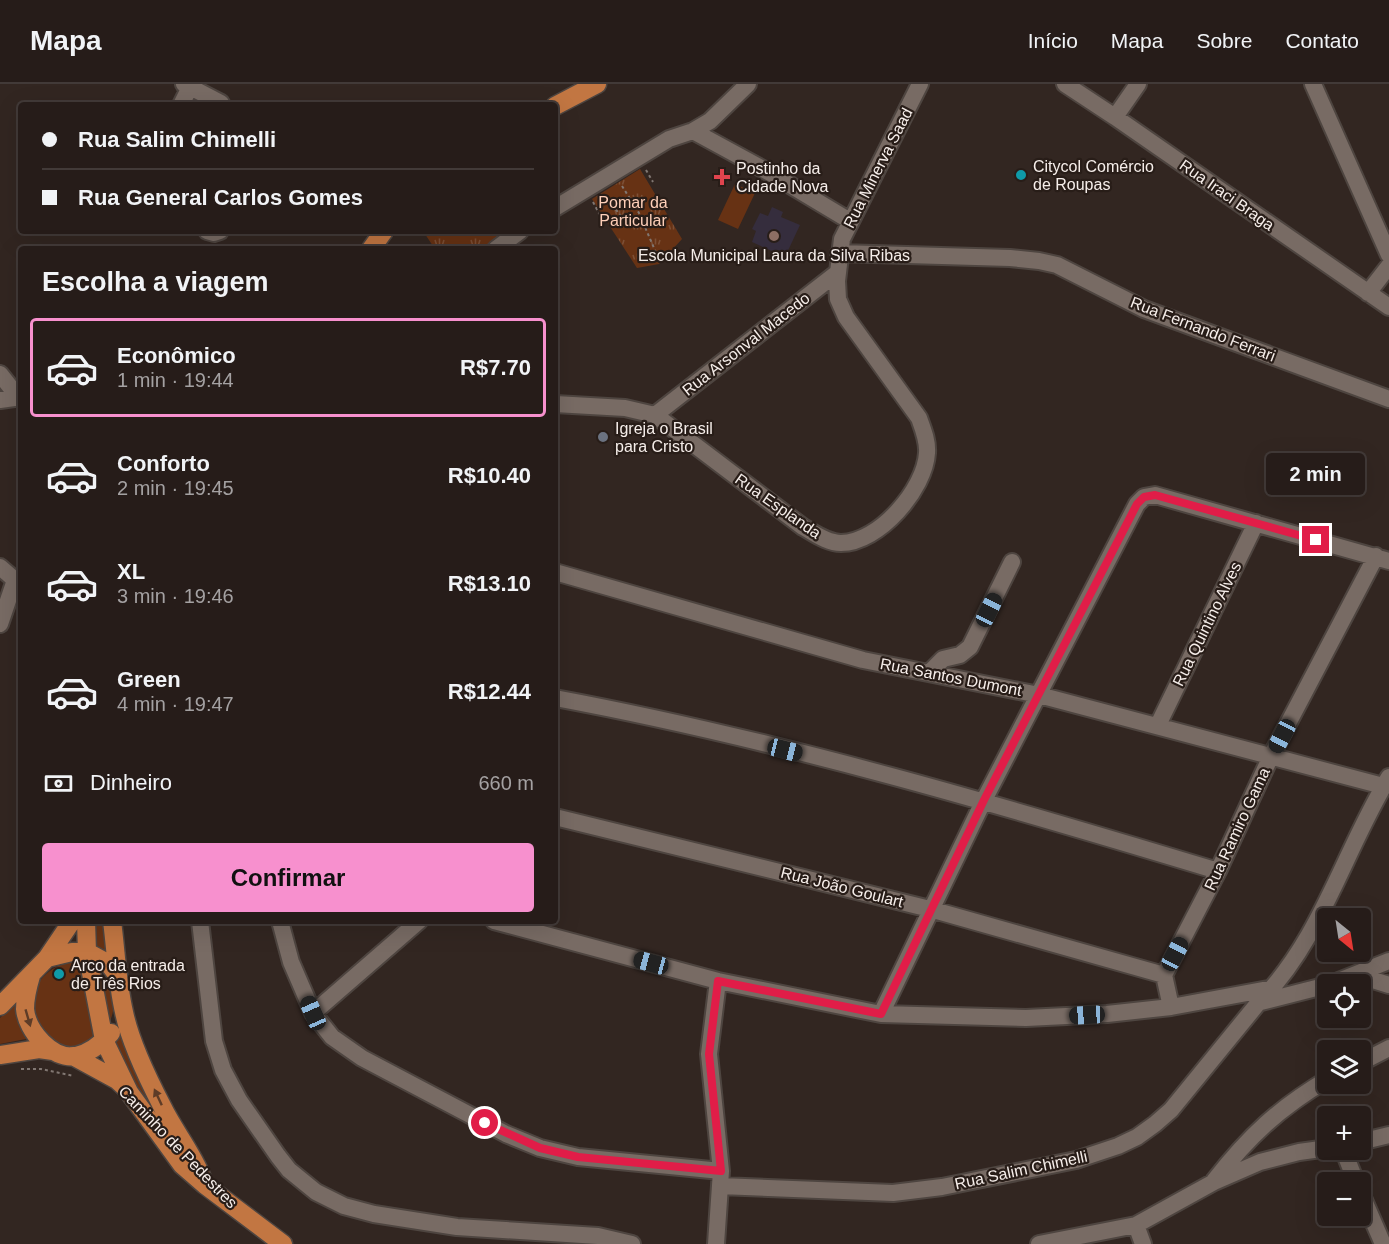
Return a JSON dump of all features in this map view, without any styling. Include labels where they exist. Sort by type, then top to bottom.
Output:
[{"type":"main road","points":[[558,104],[597,84]]},
{"type":"main road","points":[[0,1006],[47,958],[70,924]]},
{"type":"main road","points":[[86,924],[87,951],[104,1040],[129,1092]]},
{"type":"main road","points":[[112,924],[124,1014],[141,1062],[163,1109],[196,1162],[205,1185]]},
{"type":"main road","points":[[47,958],[87,951],[109,964],[118,976]]},
{"type":"main road","points":[[31,976],[25,1009],[30,1026],[40,1041],[53,1051]]},
{"type":"main road","points":[[74,1056],[97,1047],[115,1029],[124,1014]]},
{"type":"main road","points":[[0,1055],[39,1049],[53,1051],[74,1056],[117,1080],[129,1092],[183,1165],[205,1185],[277,1240]]},
{"type":"street","points":[[558,206],[669,139],[693,131],[710,121],[748,84]]},
{"type":"street","name":"Rua Minerva Saad","points":[[839,253],[842,238],[850,221],[920,84]]},
{"type":"street","name":"Rua Iraci Braga","points":[[1065,84],[1389,307]]},
{"type":"street","points":[[1115,117],[1138,84]]},
{"type":"street","points":[[1312,84],[1389,255]]},
{"type":"street","points":[[182,102],[187,86],[218,102]]},
{"type":"street","points":[[693,131],[770,173],[850,221]]},
{"type":"street","points":[[500,246],[516,234]]},
{"type":"street","name":"Rua Esplanda","points":[[558,404],[625,408],[655,415],[803,527],[825,539],[841,543],[860,539],[880,528],[909,498],[925,466],[928,451],[919,417],[846,317],[838,299],[839,253]]},
{"type":"street","name":"Rua Fernando Ferrari","points":[[839,253],[1010,258],[1057,265],[1144,309],[1389,399]]},
{"type":"street","points":[[1368,293],[1389,266]]},
{"type":"street","name":"Rua Arsonval Macedo","points":[[655,415],[837,273]]},
{"type":"street","points":[[0,374],[18,396]]},
{"type":"street","points":[[0,400],[18,398]]},
{"type":"street","points":[[881,1014],[984,800],[1137,504],[1144,497],[1155,495],[1382,559]]},
{"type":"street","name":"Rua Quintino Alves","points":[[1158,725],[1256,523]]},
{"type":"street","name":"Rua Ramiro Gama","points":[[1164,975],[1218,871],[1271,756],[1382,559]]},
{"type":"street","points":[[929,673],[943,659],[960,655],[970,646],[1012,562]]},
{"type":"street","points":[[0,567],[15,580],[0,624]]},
{"type":"street","name":"Rua Santos Dumont","points":[[558,573],[863,660],[1039,695],[1271,756],[1386,782]]},
{"type":"street","points":[[558,699],[653,716],[984,800],[1218,871]]},
{"type":"street","name":"Rua Salim Chimelli","points":[[281,924],[291,962],[313,1013],[332,1037],[362,1058],[506,1134],[540,1148],[578,1157],[720,1179],[893,1193],[942,1187],[1101,1153],[1137,1137],[1171,1110],[1259,1002],[1274,988],[1300,952],[1386,782]]},
{"type":"street","name":"Rua João Goulart","points":[[558,819],[930,909],[1164,975]]},
{"type":"street","points":[[200,924],[214,1041],[223,1070],[239,1100],[278,1156],[289,1170],[316,1192],[344,1206],[374,1214],[457,1227],[598,1236],[632,1244]]},
{"type":"street","points":[[313,1013],[416,924]]},
{"type":"street","points":[[505,924],[718,981],[881,1014],[1026,1018],[1107,1014],[1171,1007],[1274,988]]},
{"type":"street","points":[[1356,974],[1389,961]]},
{"type":"street","points":[[1164,975],[1171,1007]]},
{"type":"street","points":[[1371,980],[1389,985]]},
{"type":"street","points":[[716,1244],[720,1179],[709,1054],[718,981]]},
{"type":"street","points":[[1259,1002],[1317,988]]},
{"type":"street","points":[[1371,1057],[1389,1048]]},
{"type":"street","points":[[1214,1182],[1232,1157],[1267,1121],[1293,1100],[1317,1086]]},
{"type":"street","points":[[1371,1139],[1389,1135]]},
{"type":"street","points":[[1039,1244],[1136,1226],[1214,1182],[1260,1162],[1317,1150]]},
{"type":"street","points":[[1371,1216],[1383,1244]]},
{"type":"street","points":[[1136,1226],[1143,1244]]},
{"type":"path","points":[[643,165],[653,182]]},
{"type":"path","points":[[618,180],[643,222],[657,255]]},
{"type":"path","points":[[601,190],[620,215],[636,225],[643,222]]},
{"type":"path","points":[[590,197],[602,219]]},
{"type":"path","points":[[19,1069],[41,1069],[81,1077]]},
{"type":"shaded area","name":"Escola Municipal Laura da Silva Ribas","points":[[772,207],[783,212],[781,217],[800,225],[785,257],[752,242],[756,231],[752,229],[760,213],[768,216]]},
{"type":"green space","name":"Pomar da Particular","points":[[640,169],[682,239],[659,264],[637,268],[592,199]]},
{"type":"green space","points":[[735,184],[755,193],[738,229],[718,220]]},
{"type":"green space","points":[[425,234],[503,234],[485,246],[433,246]]},
{"type":"green space","points":[[96,924],[105,924],[110,956],[94,949]]},
{"type":"green space","points":[[69,962],[83,963],[95,1041],[75,1047],[58,1044],[44,1034],[36,1020],[32,1004],[36,987],[48,972]]},
{"type":"green space","points":[[94,968],[107,981],[113,995],[113,1011],[107,1028]]},
{"type":"green space","points":[[17,1001],[26,1039],[0,1044],[0,1018]]},
{"type":"green space","points":[[122,1032],[157,1122],[111,1046]]},
{"type":"place","name":"Citycol Comércio de Roupas","points":[[1021,175]]},
{"type":"place","name":"Postinho da Cidade Nova","points":[[722,177]]},
{"type":"place","name":"Escola Municipal Laura da Silva Ribas","points":[[774,236]]},
{"type":"place","name":"Igreja o Brasil para Cristo","points":[[603,437]]},
{"type":"place","name":"Arco da entrada de Três Rios","points":[[59,974]]},
{"type":"route","points":[[485,1123],[540,1148],[578,1157],[721,1171],[709,1054],[718,981],[881,1014],[984,800],[1137,504],[1144,497],[1155,495],[1316,540]]}]
